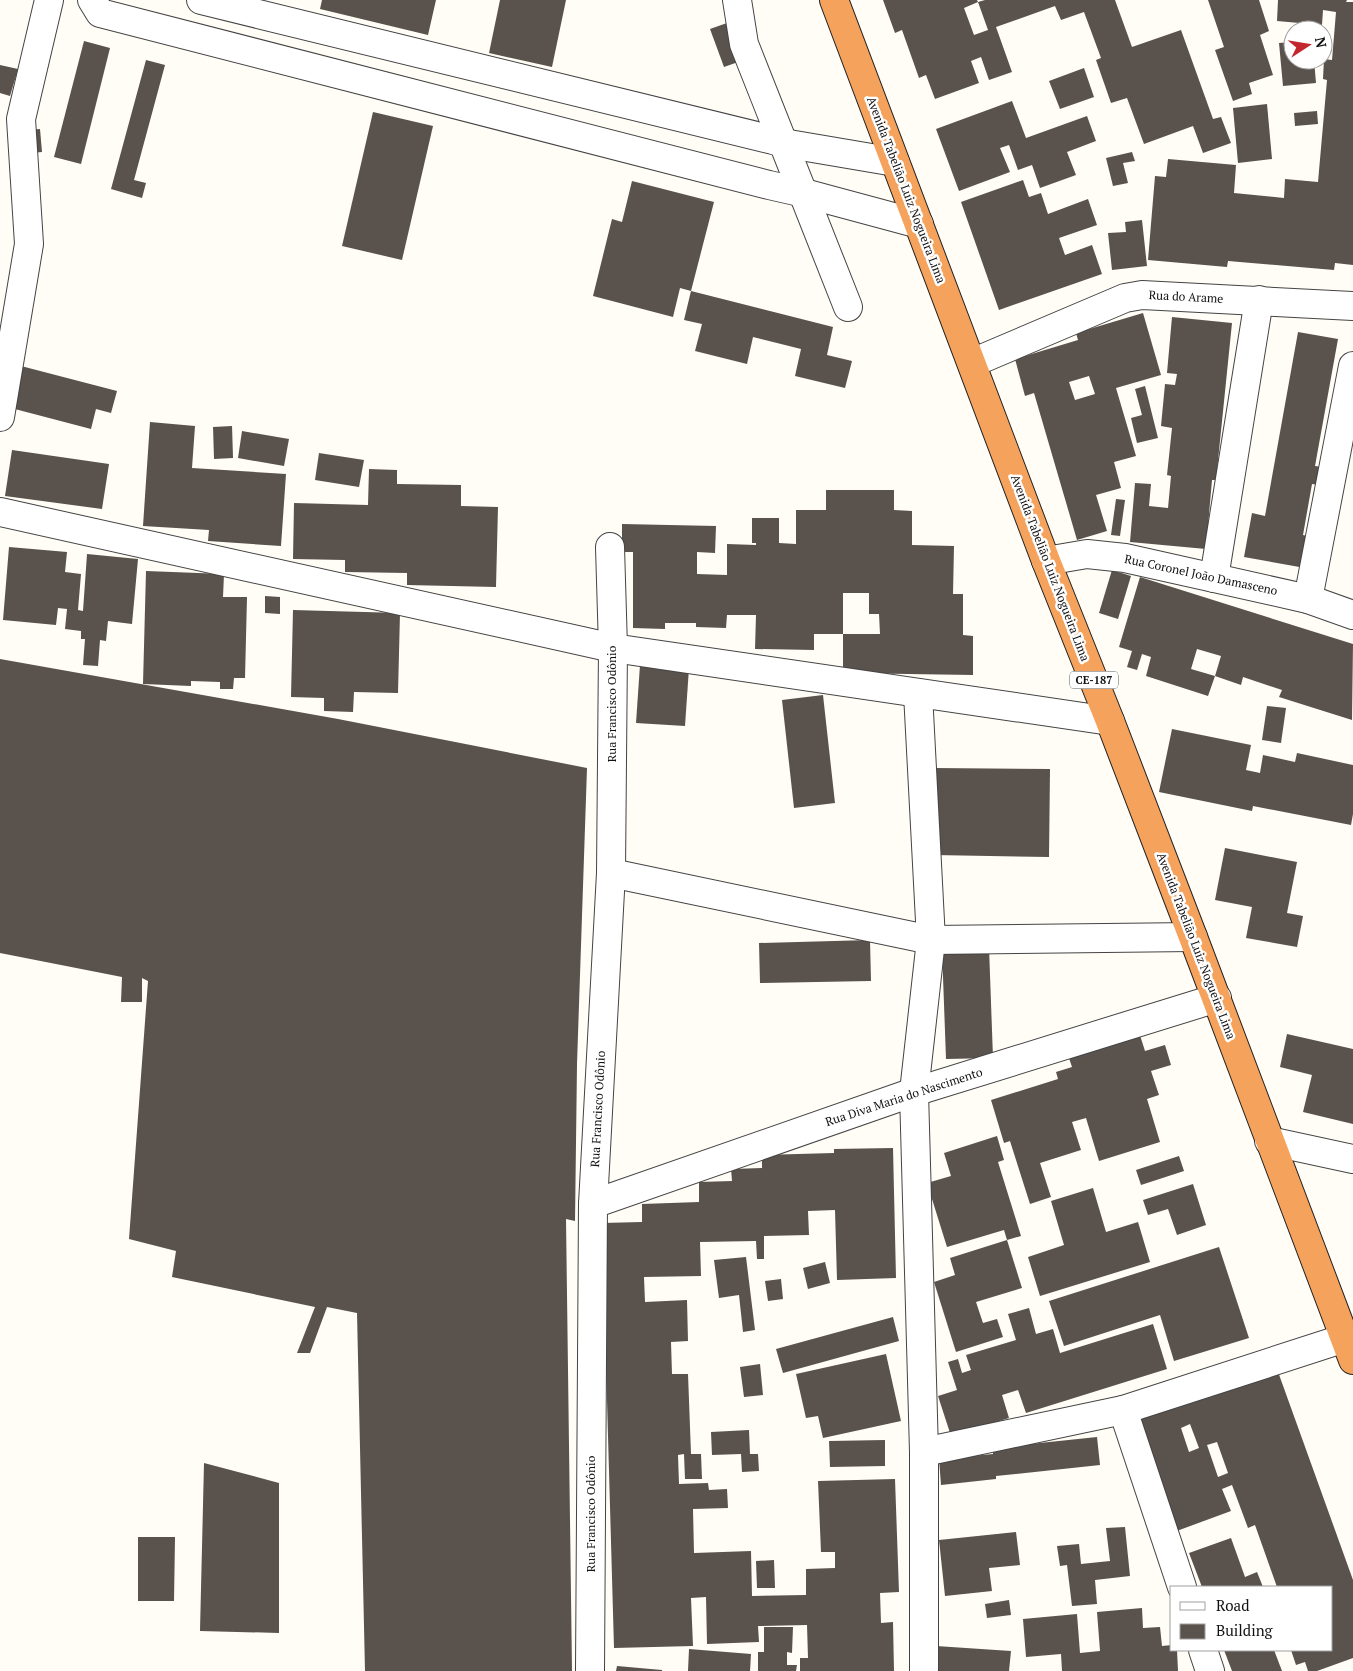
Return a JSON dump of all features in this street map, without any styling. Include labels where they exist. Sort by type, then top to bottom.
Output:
[{"type":"highway","name":"Avenida Tabelião Luiz Nogueira Lima","points":[[834,0],[1046,561],[1217,998],[1269,1141],[1349,1349]]},
{"type":"street","points":[[0,417],[29,244],[21,119],[49,0]]},
{"type":"street","points":[[92,0],[100,13],[919,224]]},
{"type":"street","points":[[201,0],[782,143],[895,162]]},
{"type":"street","points":[[737,0],[744,44],[848,307]]},
{"type":"street","name":"Rua do Arame","points":[[972,363],[1125,298],[1142,294],[1353,306]]},
{"type":"street","points":[[1214,578],[1259,300]]},
{"type":"street","points":[[1308,599],[1353,366]]},
{"type":"street","points":[[0,512],[613,648],[1110,721]]},
{"type":"street","name":"Rua Francisco Odônio","points":[[590,1671],[593,1204],[610,873],[613,648],[610,546]]},
{"type":"street","name":"Rua Coronel João Damasceno","points":[[1046,561],[1087,554],[1125,558],[1308,599],[1353,615]]},
{"type":"street","points":[[918,693],[931,940],[914,1092],[924,1452],[924,1671]]},
{"type":"street","points":[[610,873],[931,940],[1193,937]]},
{"type":"street","name":"Rua Diva Maria do Nascimento","points":[[593,1204],[914,1092],[1217,998]]},
{"type":"street","points":[[1269,1141],[1353,1159]]},
{"type":"street","points":[[924,1452],[1123,1410],[1349,1349]]},
{"type":"street","points":[[1123,1410],[1182,1586]]},
{"type":"street","points":[[1203,1651],[1210,1671]]},
{"type":"building","points":[[322,0],[436,0],[428,35],[320,9]]},
{"type":"building","points":[[500,0],[566,0],[552,67],[489,53]]},
{"type":"building","points":[[883,0],[977,0],[978,2],[985,0],[1115,0],[1132,47],[1181,30],[1213,119],[1221,117],[1231,143],[1203,153],[1193,126],[1144,144],[1127,98],[1111,103],[1096,60],[1101,58],[1084,12],[1061,20],[1055,6],[996,27],[1012,72],[989,80],[981,57],[971,61],[979,83],[935,99],[926,75],[919,78],[902,30],[895,33]],"holes":[[[978,2],[988,30],[974,35],[964,8]]]},
{"type":"building","points":[[1208,0],[1259,0],[1269,31],[1260,35],[1273,75],[1249,83],[1252,94],[1233,101],[1215,50],[1224,47]]},
{"type":"building","points":[[1278,0],[1347,0],[1346,2],[1353,2],[1353,265],[1335,263],[1334,270],[1228,261],[1227,267],[1148,260],[1155,176],[1166,177],[1168,159],[1236,165],[1234,193],[1284,198],[1285,179],[1318,182],[1327,80],[1323,79],[1323,70],[1333,70],[1336,12],[1323,10],[1322,20],[1277,21]]},
{"type":"building","points":[[727,23],[741,61],[724,67],[710,29]]},
{"type":"building","points":[[84,41],[110,48],[81,164],[54,157]]},
{"type":"building","points":[[1279,43],[1283,43],[1283,70],[1315,70],[1316,83],[1283,86]]},
{"type":"building","points":[[146,60],[165,65],[134,180],[146,183],[142,198],[111,189]]},
{"type":"building","points":[[0,65],[18,69],[10,96],[0,93]]},
{"type":"building","points":[[1084,68],[1094,97],[1060,109],[1049,81]]},
{"type":"building","points":[[1012,101],[1026,138],[1087,116],[1096,141],[1067,152],[1076,175],[1040,188],[1032,165],[1018,170],[1009,145],[1000,148],[1010,172],[959,191],[936,129]]},
{"type":"building","points":[[1267,104],[1272,159],[1238,163],[1233,108]]},
{"type":"building","points":[[1317,111],[1318,124],[1295,126],[1294,113]]},
{"type":"building","points":[[373,112],[433,126],[402,260],[342,246]]},
{"type":"building","points":[[40,129],[42,152],[31,153],[28,130]]},
{"type":"building","points":[[1132,152],[1135,161],[1123,163],[1128,183],[1113,186],[1106,158]]},
{"type":"building","points":[[1023,180],[1029,197],[1041,193],[1048,214],[1088,199],[1097,225],[1059,238],[1065,255],[1092,245],[1102,274],[999,310],[961,202]]},
{"type":"building","points":[[632,181],[714,202],[691,291],[680,288],[673,317],[593,296],[612,219],[622,222]]},
{"type":"building","points":[[1142,220],[1147,266],[1112,270],[1108,233],[1126,232],[1125,222]]},
{"type":"building","points":[[691,291],[833,327],[827,355],[852,361],[845,388],[795,376],[801,349],[753,337],[747,364],[695,351],[702,324],[684,320]]},
{"type":"building","points":[[1143,313],[1161,375],[1116,388],[1136,456],[1114,462],[1121,488],[1096,495],[1107,531],[1077,540],[1034,393],[1025,396],[1015,359],[1078,340],[1076,333]],"holes":[[[1089,376],[1095,394],[1075,400],[1069,382]]]},
{"type":"building","points":[[1172,317],[1232,323],[1216,480],[1212,480],[1206,549],[1130,542],[1135,483],[1151,484],[1149,506],[1168,508],[1171,476],[1167,475],[1172,428],[1161,426],[1165,384],[1175,385],[1177,374],[1167,373]]},
{"type":"building","points":[[1298,332],[1338,339],[1315,466],[1322,467],[1319,485],[1312,484],[1303,535],[1311,537],[1305,568],[1244,557],[1252,513],[1265,516]]},
{"type":"building","points":[[21,366],[117,391],[111,413],[96,409],[91,429],[11,408]]},
{"type":"building","points":[[1145,386],[1158,438],[1137,443],[1131,418],[1142,415],[1135,389]]},
{"type":"building","points":[[150,422],[195,426],[192,468],[286,474],[281,546],[208,541],[209,530],[143,526]]},
{"type":"building","points":[[232,426],[233,458],[214,459],[213,427]]},
{"type":"building","points":[[242,431],[289,439],[284,466],[238,458]]},
{"type":"building","points":[[12,450],[109,464],[102,509],[5,496]]},
{"type":"building","points":[[319,453],[364,460],[359,487],[315,480]]},
{"type":"building","points":[[369,469],[397,470],[397,484],[461,485],[461,506],[498,507],[496,587],[407,585],[407,573],[345,572],[345,560],[293,559],[294,503],[368,505]]},
{"type":"building","points":[[826,490],[894,490],[894,510],[912,511],[912,545],[954,546],[953,594],[963,594],[963,635],[973,636],[973,675],[843,673],[843,634],[814,634],[814,650],[755,649],[756,615],[727,615],[726,628],[696,627],[696,623],[665,623],[665,629],[633,628],[633,552],[622,552],[622,524],[716,526],[715,553],[697,552],[697,574],[727,575],[727,544],[756,545],[756,543],[752,543],[752,518],[779,518],[779,543],[796,544],[796,510],[826,510]],"holes":[[[843,593],[869,593],[869,614],[879,614],[880,634],[843,634]]]},
{"type":"building","points":[[1116,499],[1125,500],[1120,536],[1111,535]]},
{"type":"building","points":[[9,547],[67,552],[65,572],[81,574],[78,610],[83,611],[87,554],[138,559],[132,624],[108,621],[106,641],[100,640],[98,666],[83,665],[85,639],[81,639],[81,631],[65,629],[67,609],[58,608],[56,625],[3,620]]},
{"type":"building","points":[[1112,570],[1131,576],[1118,619],[1099,613]]},
{"type":"building","points":[[146,571],[224,574],[223,597],[247,597],[245,678],[234,678],[233,689],[220,689],[220,682],[191,681],[191,686],[143,684]]},
{"type":"building","points":[[1140,577],[1353,644],[1352,720],[1279,697],[1282,690],[1243,677],[1241,685],[1215,676],[1208,696],[1146,676],[1151,657],[1142,654],[1137,670],[1127,667],[1132,651],[1119,647]],"holes":[[[1197,649],[1221,656],[1215,676],[1191,669]]]},
{"type":"building","points":[[265,596],[280,597],[280,614],[265,613]]},
{"type":"building","points":[[293,610],[400,613],[398,693],[354,692],[353,712],[324,711],[324,698],[291,697]]},
{"type":"building","points":[[0,659],[338,719],[587,768],[577,1064],[575,1221],[566,1219],[572,1671],[365,1671],[357,1313],[327,1307],[310,1353],[297,1353],[315,1307],[172,1277],[176,1251],[129,1239],[148,981],[142,978],[142,1002],[121,1002],[122,977],[0,953]]},
{"type":"building","points":[[640,665],[689,668],[685,726],[636,723]]},
{"type":"building","points":[[823,695],[835,803],[794,808],[782,700]]},
{"type":"building","points":[[1267,706],[1286,708],[1281,743],[1262,740]]},
{"type":"building","points":[[1172,729],[1251,745],[1246,770],[1260,773],[1263,755],[1295,762],[1297,753],[1353,765],[1353,814],[1351,825],[1253,806],[1252,811],[1159,792]]},
{"type":"building","points":[[934,768],[1050,769],[1049,857],[933,855]]},
{"type":"building","points":[[1225,848],[1297,862],[1287,913],[1303,916],[1297,947],[1246,938],[1252,907],[1215,900]]},
{"type":"building","points":[[870,940],[871,981],[760,983],[759,943]]},
{"type":"building","points":[[989,947],[993,1058],[946,1059],[942,949]]},
{"type":"building","points":[[1138,1029],[1145,1051],[1165,1045],[1171,1065],[1151,1071],[1159,1095],[1147,1099],[1160,1142],[1099,1161],[1086,1118],[1072,1122],[1081,1150],[1040,1163],[1051,1197],[1030,1204],[1010,1141],[1004,1143],[991,1100],[1058,1079],[1056,1072],[1072,1067],[1067,1052]]},
{"type":"building","points":[[1287,1034],[1353,1049],[1353,1124],[1303,1112],[1312,1075],[1280,1067]]},
{"type":"building","points":[[997,1136],[1004,1160],[998,1162],[1021,1236],[1007,1240],[1004,1230],[947,1247],[927,1183],[951,1176],[944,1153]]},
{"type":"building","points":[[893,1148],[896,1278],[837,1280],[835,1210],[808,1211],[809,1235],[764,1236],[764,1259],[757,1259],[756,1241],[700,1242],[701,1276],[644,1277],[645,1302],[687,1300],[688,1341],[671,1342],[672,1374],[688,1374],[691,1454],[701,1454],[702,1479],[685,1479],[684,1454],[678,1455],[679,1484],[708,1483],[709,1490],[727,1489],[728,1508],[693,1509],[694,1553],[751,1551],[752,1596],[806,1595],[806,1569],[835,1568],[835,1552],[821,1552],[818,1481],[895,1479],[899,1592],[880,1593],[881,1623],[893,1622],[894,1671],[800,1671],[800,1658],[808,1658],[807,1625],[758,1626],[759,1642],[707,1644],[706,1597],[691,1598],[693,1646],[614,1648],[602,1223],[642,1222],[642,1204],[699,1202],[699,1182],[732,1181],[731,1169],[762,1168],[762,1155],[834,1153],[834,1149]]},
{"type":"building","points":[[1179,1156],[1184,1171],[1141,1185],[1136,1170]]},
{"type":"building","points":[[1193,1184],[1206,1225],[1177,1235],[1168,1209],[1148,1215],[1143,1200]]},
{"type":"building","points":[[1093,1188],[1106,1232],[1138,1222],[1150,1262],[1040,1296],[1028,1257],[1064,1245],[1051,1201]]},
{"type":"building","points":[[1007,1240],[1022,1288],[976,1302],[983,1323],[997,1319],[1003,1337],[956,1352],[934,1282],[955,1275],[950,1258]]},
{"type":"building","points":[[1219,1247],[1249,1338],[1174,1361],[1160,1315],[1064,1346],[1049,1301]]},
{"type":"building","points":[[746,1257],[755,1330],[743,1332],[739,1295],[719,1298],[714,1260]]},
{"type":"building","points":[[825,1262],[830,1283],[808,1289],[803,1268]]},
{"type":"building","points":[[781,1279],[783,1299],[768,1301],[765,1281]]},
{"type":"building","points":[[1029,1308],[1036,1334],[1053,1329],[1060,1353],[1153,1324],[1167,1369],[1026,1413],[1018,1390],[1002,1395],[1009,1418],[951,1436],[938,1396],[957,1390],[948,1362],[958,1359],[962,1373],[971,1370],[966,1355],[1016,1340],[1008,1314]]},
{"type":"building","points":[[893,1317],[899,1341],[783,1373],[776,1349]]},
{"type":"building","points":[[886,1354],[901,1421],[823,1438],[818,1416],[806,1418],[796,1374]]},
{"type":"building","points":[[760,1364],[763,1395],[744,1397],[740,1367]]},
{"type":"building","points":[[1277,1369],[1353,1580],[1353,1658],[1317,1671],[1308,1671],[1305,1662],[1296,1665],[1291,1651],[1333,1651],[1333,1586],[1277,1586],[1255,1525],[1248,1528],[1232,1485],[1222,1489],[1231,1511],[1174,1532],[1166,1509],[1170,1508],[1138,1419]],"holes":[[[1190,1424],[1199,1448],[1189,1452],[1181,1428]],[[1217,1442],[1228,1473],[1218,1477],[1207,1445]]]},
{"type":"building","points":[[749,1430],[750,1454],[758,1454],[759,1471],[742,1472],[741,1454],[712,1455],[711,1432]]},
{"type":"building","points":[[1097,1437],[1100,1465],[996,1476],[996,1479],[941,1485],[939,1459],[993,1454],[993,1448]]},
{"type":"building","points":[[885,1440],[885,1466],[830,1467],[829,1441]]},
{"type":"building","points":[[204,1463],[279,1483],[279,1633],[200,1631]]},
{"type":"building","points":[[1125,1527],[1130,1576],[1095,1580],[1097,1604],[1072,1606],[1067,1565],[1060,1566],[1057,1546],[1079,1544],[1081,1564],[1110,1561],[1106,1528]]},
{"type":"building","points":[[1016,1532],[1020,1565],[989,1568],[992,1591],[945,1596],[939,1540]]},
{"type":"building","points":[[138,1537],[175,1537],[174,1601],[138,1601]]},
{"type":"building","points":[[1231,1538],[1245,1577],[1257,1572],[1263,1586],[1202,1586],[1189,1553]]},
{"type":"building","points":[[774,1560],[775,1588],[757,1588],[756,1561]]},
{"type":"building","points":[[1009,1600],[1011,1615],[987,1618],[985,1604]]},
{"type":"building","points":[[1142,1608],[1143,1628],[1160,1627],[1162,1646],[1170,1645],[1170,1651],[1177,1651],[1178,1671],[1062,1671],[1061,1654],[1026,1657],[1023,1619],[1077,1614],[1080,1653],[1100,1651],[1097,1612]]},
{"type":"building","points":[[764,1627],[793,1627],[792,1653],[787,1652],[787,1665],[797,1665],[796,1671],[758,1671],[758,1652],[764,1652]]},
{"type":"building","points":[[936,1646],[1011,1651],[1009,1671],[935,1671]]},
{"type":"building","points":[[689,1649],[751,1654],[750,1671],[688,1671]]},
{"type":"building","points":[[1224,1651],[1274,1651],[1282,1671],[1232,1671]]},
{"type":"building","points":[[617,1666],[662,1670],[662,1671],[616,1671]]}]
